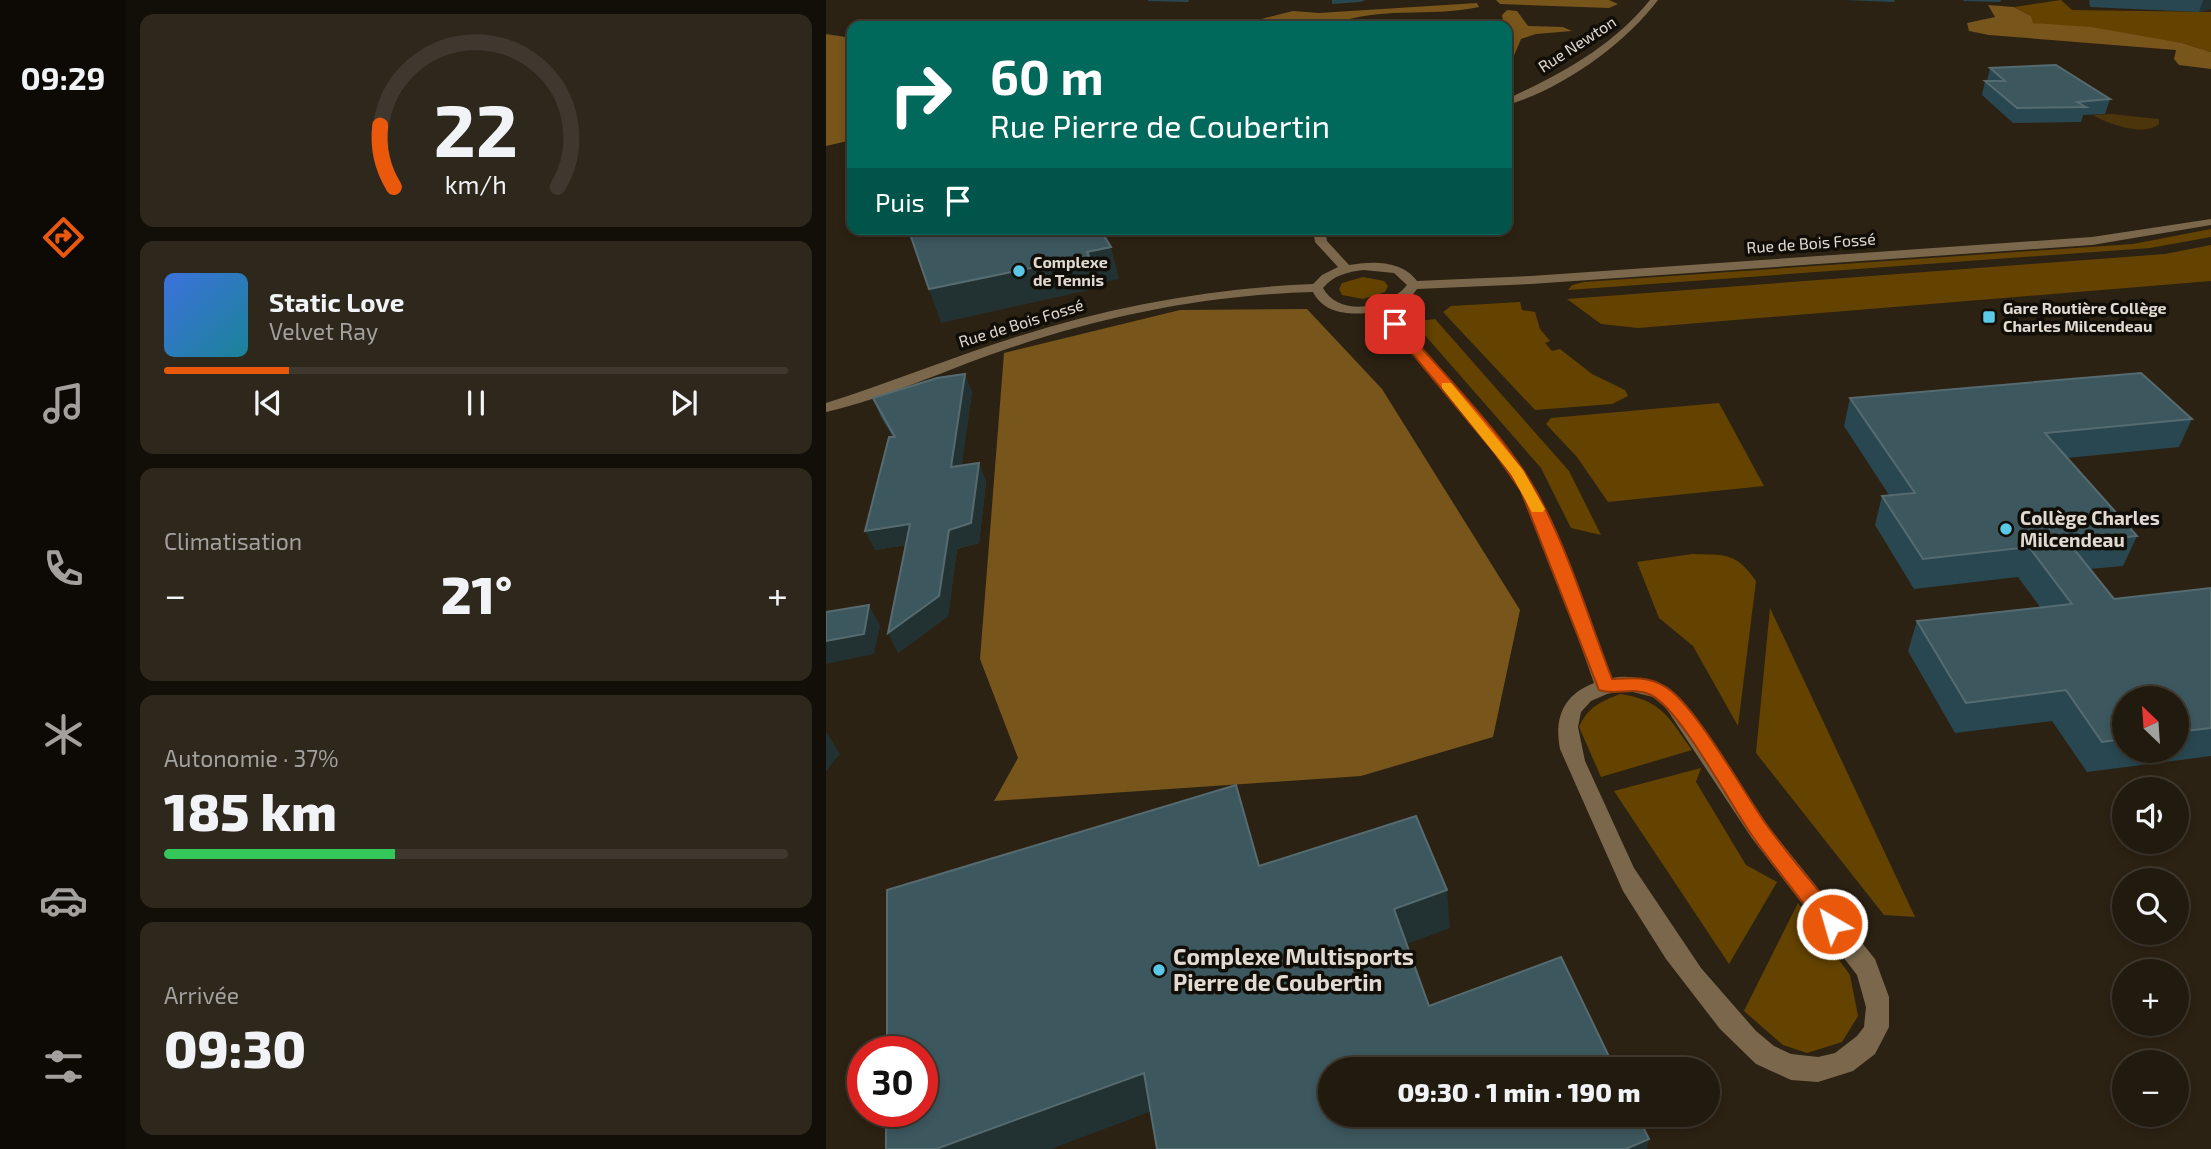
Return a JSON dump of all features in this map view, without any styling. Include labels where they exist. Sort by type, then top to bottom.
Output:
[{"type":"street","name":"Rue Newton","points":[[1512,99],[1602,49],[1631,27],[1654,0]]},
{"type":"street","name":"Rue de Bois Fossé","points":[[1412,285],[1518,281],[2092,241],[2211,222]]},
{"type":"street","points":[[1320,235],[1321,242],[1345,268]]},
{"type":"street","points":[[1364,266],[1398,270],[1409,277],[1412,285],[1409,294],[1398,302],[1381,308],[1343,309],[1327,304],[1318,296],[1317,288],[1321,280],[1345,268],[1364,266]]},
{"type":"street","name":"Rue de Bois Fossé","points":[[826,408],[1023,339],[1111,315],[1194,298],[1317,288]]},
{"type":"street","points":[[1381,308],[1499,449],[1529,491],[1552,544],[1605,686]]},
{"type":"street","points":[[1639,684],[1659,691],[1673,703],[1711,755],[1759,831],[1866,967],[1877,988],[1879,1020],[1871,1039],[1853,1059],[1833,1068],[1810,1071],[1787,1066],[1765,1055],[1718,1009],[1630,883],[1587,789],[1568,736],[1569,718],[1574,706],[1587,694],[1605,686],[1639,684]]},
{"type":"shaded area","points":[[1496,0],[1609,0],[1618,4],[1609,8],[1500,4]]},
{"type":"shaded area","points":[[2061,0],[2072,10],[2211,12],[2211,52],[2182,43],[2032,23],[2031,16],[2014,7]]},
{"type":"shaded area","points":[[1477,3],[1479,7],[1441,12],[1384,14],[1344,21],[1206,21],[1257,20],[1293,11],[1319,13]]},
{"type":"shaded area","points":[[1988,5],[2014,7],[2031,16],[2033,23],[2091,27],[2182,43],[2211,52],[2211,69],[2179,65],[2174,59],[2176,50],[1989,35],[1969,31],[1967,23],[1995,17]]},
{"type":"shaded area","points":[[1507,10],[1517,11],[1528,26],[1563,27],[1572,31],[1536,34],[1521,39],[1512,58],[1512,21],[1503,21],[1502,15]]},
{"type":"shaded area","points":[[826,34],[847,37],[847,141],[826,146]]},
{"type":"shaded area","points":[[2093,115],[2159,119],[2159,124],[2152,128],[2135,129]]},
{"type":"shaded area","points":[[2211,229],[2211,237],[2150,248],[1568,290],[1572,285],[1584,282],[2133,244]]},
{"type":"shaded area","points":[[2211,245],[2211,281],[1638,328],[1601,324],[1567,299],[2165,254]]},
{"type":"shaded area","points":[[1363,277],[1384,281],[1388,286],[1385,292],[1363,299],[1342,295],[1339,289],[1342,283]]},
{"type":"shaded area","points":[[1520,302],[1522,310],[1535,312],[1540,329],[1550,341],[1545,343],[1552,351],[1560,349],[1592,374],[1625,390],[1628,396],[1612,404],[1535,410],[1443,312],[1451,306]]},
{"type":"shaded area","points":[[1307,309],[1382,389],[1520,610],[1493,737],[1361,776],[994,801],[1018,758],[980,659],[1004,353],[1180,310]]},
{"type":"shaded area","points":[[1435,319],[1569,471],[1601,535],[1571,528],[1541,468],[1423,333],[1419,321]]},
{"type":"shaded area","points":[[1719,403],[1764,486],[1608,502],[1577,457],[1546,424],[1551,418]]},
{"type":"shaded area","points":[[1692,554],[1729,557],[1742,565],[1756,581],[1738,726],[1693,646],[1659,618],[1637,562]]},
{"type":"shaded area","points":[[1770,608],[1915,917],[1884,915],[1756,753]]},
{"type":"shaded area","points":[[1620,694],[1646,701],[1663,712],[1692,750],[1601,777],[1579,727],[1595,706]]},
{"type":"shaded area","points":[[1701,768],[1696,782],[1746,865],[1777,882],[1729,964],[1614,791]]},
{"type":"shaded area","points":[[1798,903],[1850,975],[1858,1016],[1842,1042],[1807,1053],[1783,1045],[1744,1011]]},
{"type":"building","points":[[2056,65],[2110,99],[2077,102],[2086,107],[2017,108],[1985,81],[2005,81],[1990,68]]},
{"type":"building","points":[[910,235],[1104,235],[1111,247],[1087,252],[1089,256],[929,289]]},
{"type":"building","points":[[2141,373],[2192,419],[2045,433],[2137,536],[2069,543],[2114,599],[2211,588],[2211,728],[2189,731],[2189,686],[2112,686],[2112,741],[2102,742],[2066,690],[1966,703],[1917,621],[2072,604],[2029,547],[1923,559],[1882,496],[1915,493],[1850,398]]},
{"type":"building","points":[[965,374],[951,467],[979,463],[971,523],[949,530],[939,596],[888,633],[910,524],[865,531],[889,437],[895,437],[873,398],[937,378]]},
{"type":"building","points":[[869,605],[864,634],[826,641],[826,612]]},
{"type":"building","name":"Complexe Multisports Pierre de Coubertin","points":[[1236,785],[1259,866],[1416,816],[1447,890],[1394,909],[1429,1006],[1561,957],[1609,1057],[1318,1057],[1318,1127],[1643,1127],[1649,1139],[1626,1149],[1157,1149],[1144,1073],[936,1149],[886,1149],[886,1127],[938,1127],[938,1036],[887,1036],[887,890]]},
{"type":"slow traffic","points":[[1446,386],[1518,473],[1538,509]]},
{"type":"place","name":"Complexe de Tennis","points":[[1019,271]]},
{"type":"place","name":"Gare Routière Collège Charles Milcendeau","points":[[1989,317]]},
{"type":"place","name":"Collège Charles Milcendeau","points":[[2006,529]]},
{"type":"place","name":"Complexe Multisports Pierre de Coubertin","points":[[1159,970]]},
{"type":"route","points":[[1395,324],[1499,449],[1529,491],[1576,605],[1605,686],[1639,684],[1659,691],[1673,703],[1711,755],[1759,831],[1832,924]]}]
